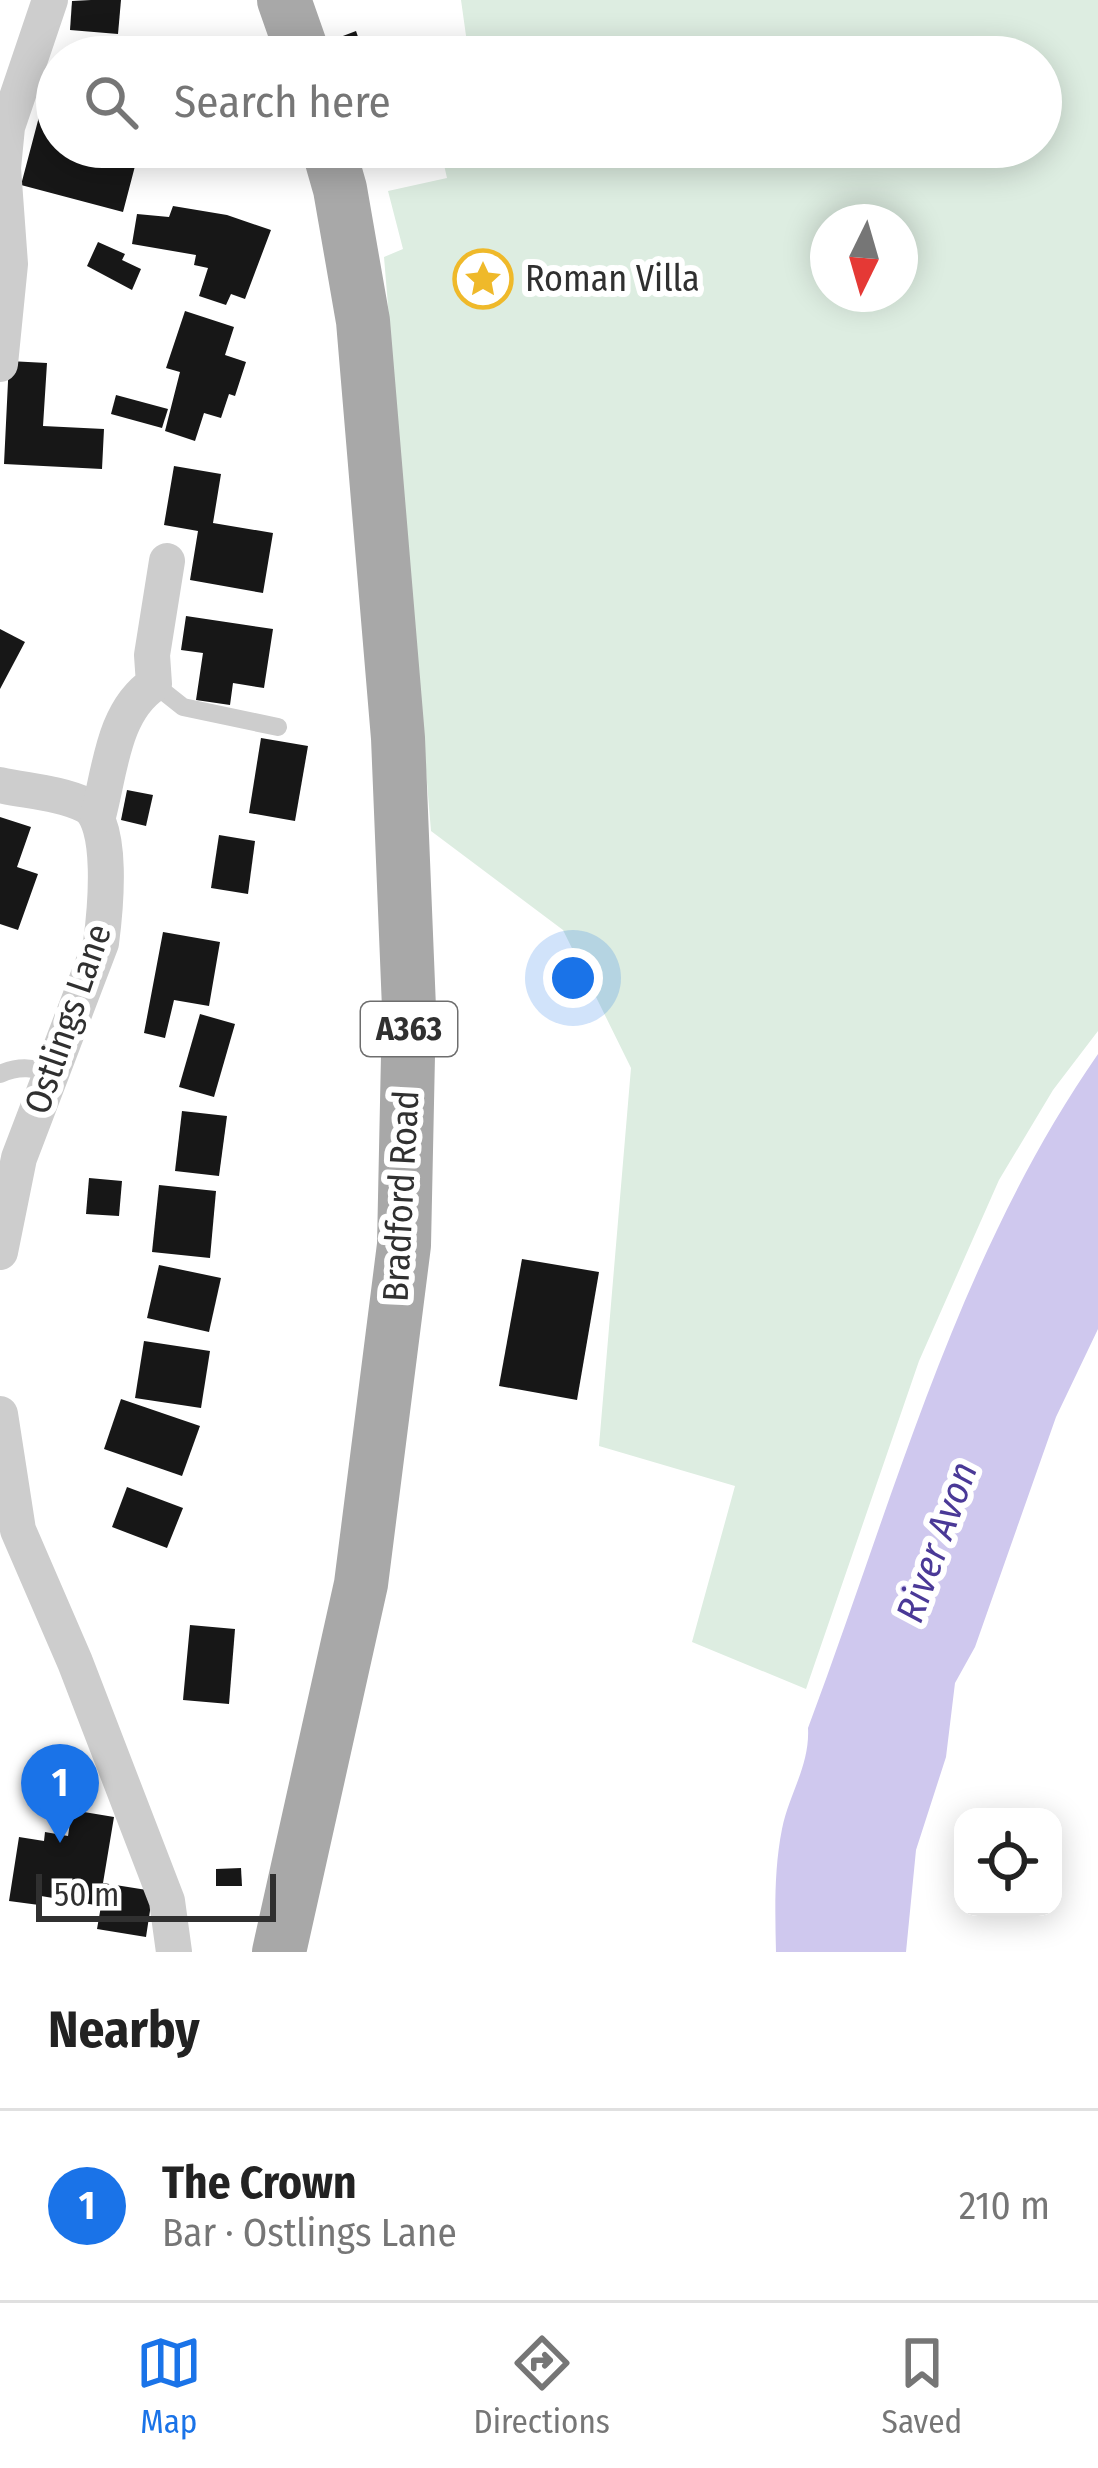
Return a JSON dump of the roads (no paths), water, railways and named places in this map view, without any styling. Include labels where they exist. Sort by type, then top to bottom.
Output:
[{"type":"main road","points":[[284,0],[297,36]]},
{"type":"main road","name":"Bradford Road","points":[[279,1952],[361,1584],[404,1245],[409,1008],[398,738],[363,321],[334,168]]},
{"type":"street","points":[[0,364],[3,168],[16,45],[50,0]]},
{"type":"street","points":[[154,684],[152,655],[166,561]]},
{"type":"street","name":"Ostlings Lane","points":[[0,1252],[19,1158],[101,943],[106,910],[98,816],[123,721],[134,698],[154,684]]},
{"type":"street","points":[[0,785],[85,806],[98,816]]},
{"type":"street","points":[[0,1414],[18,1530],[75,1662],[167,1901],[174,1952]]},
{"type":"lane","points":[[154,684],[183,707],[278,728]]},
{"type":"lane","points":[[0,1074],[33,1067],[54,1074]]},
{"type":"water","name":"River Avon","points":[[1098,1054],[1098,1329],[1056,1417],[975,1647],[955,1683],[946,1757],[916,1850],[906,1952],[776,1952],[776,1875],[785,1816],[806,1754],[808,1728],[900,1468],[1005,1213]]},
{"type":"place","name":"Roman Villa","points":[[483,279]]},
{"type":"place","name":"The Crown","points":[[60,1843]]}]
